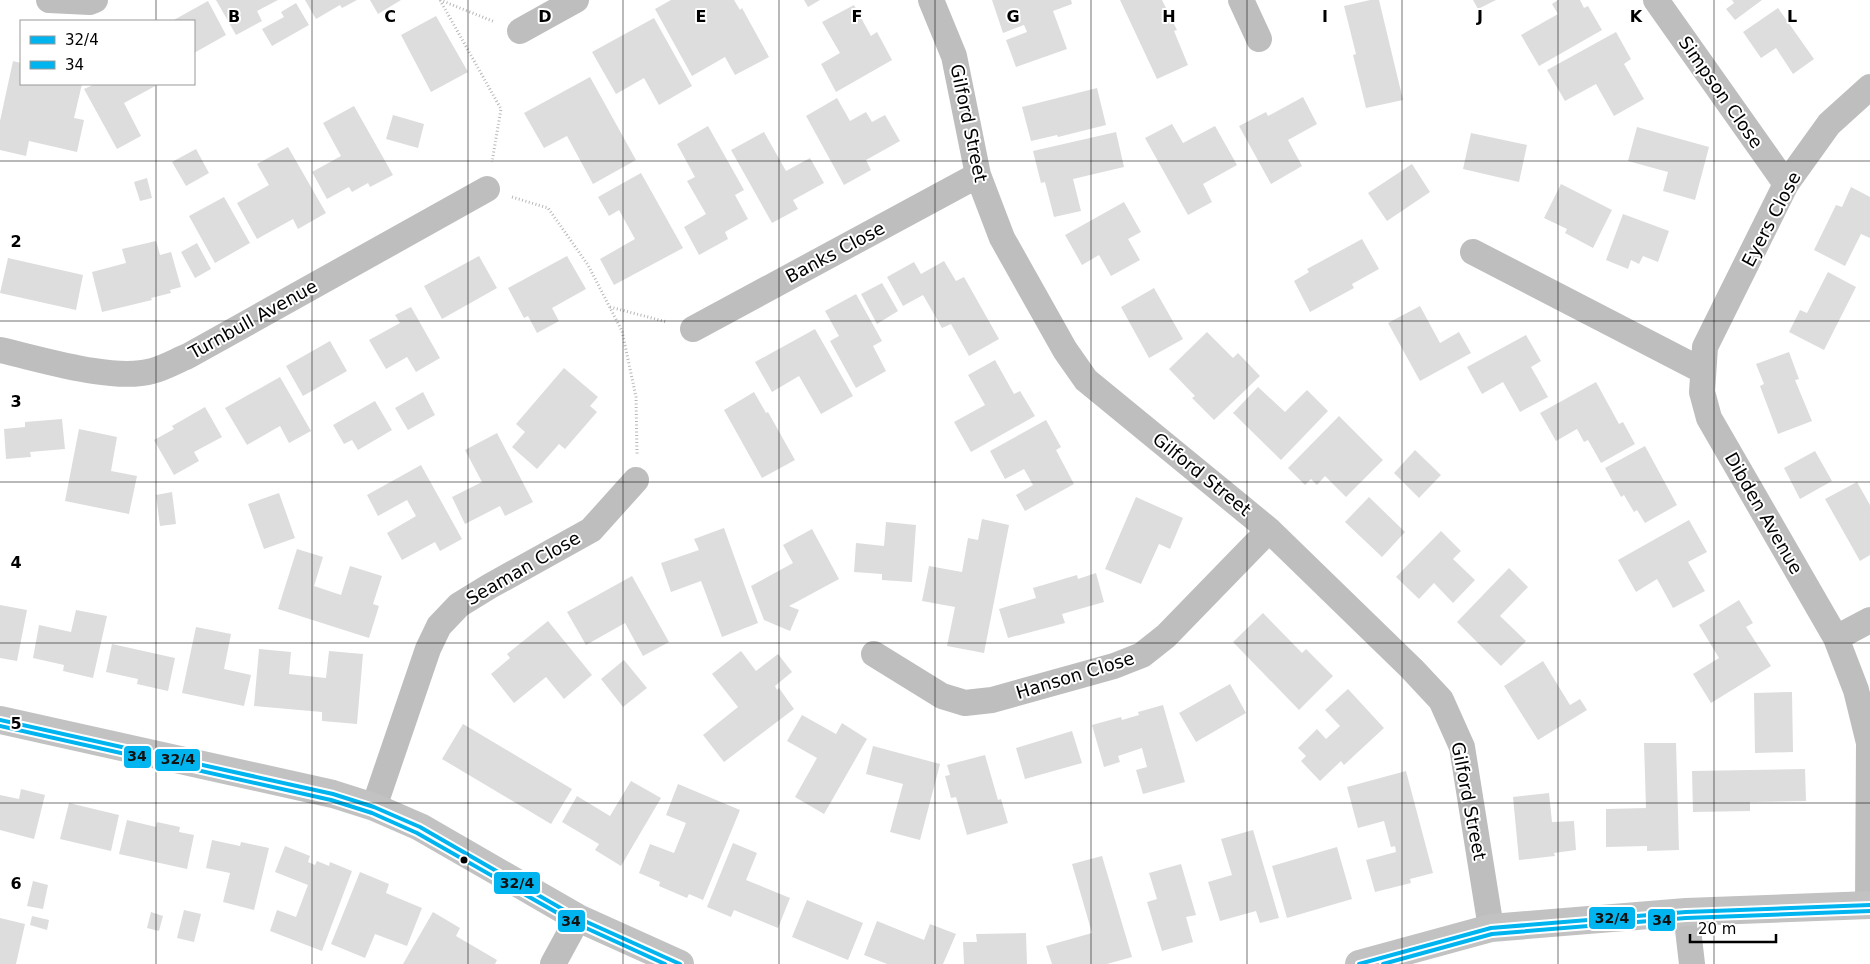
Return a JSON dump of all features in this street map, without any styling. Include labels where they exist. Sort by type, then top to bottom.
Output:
[{"type":"street","points":[[49,0],[90,2],[95,0]]},
{"type":"street","points":[[520,31],[576,0]]},
{"type":"street","name":"Gilford Street","points":[[932,0],[954,56],[978,175],[1002,238],[1065,350],[1086,380],[1269,530],[1412,669],[1441,700],[1462,747],[1491,928]]},
{"type":"street","points":[[1241,0],[1259,39]]},
{"type":"street","name":"Simpson Close","points":[[1656,0],[1786,184]]},
{"type":"street","name":"Eyers Close","points":[[1703,371],[1705,347],[1786,184],[1829,124],[1870,87]]},
{"type":"street","name":"Banks Close","points":[[693,329],[978,175]]},
{"type":"street","name":"Turnbull Avenue","points":[[0,350],[83,369],[120,375],[152,371],[188,356],[487,189]]},
{"type":"street","points":[[1474,252],[1703,371]]},
{"type":"street","name":"Dibden Avenue","points":[[1703,371],[1702,392],[1709,418],[1836,638],[1856,690],[1869,743],[1869,905]]},
{"type":"street","name":"Seaman Close","points":[[374,807],[428,649],[439,626],[459,605],[482,590],[591,530],[636,480]]},
{"type":"street","name":"Hanson Close","points":[[874,654],[942,696],[965,703],[992,700],[1114,666],[1142,655],[1166,636],[1269,530]]},
{"type":"street","points":[[1836,638],[1870,620]]},
{"type":"street","points":[[0,720],[333,794],[374,807],[420,827],[578,918],[680,964]]},
{"type":"street","points":[[1359,964],[1491,928],[1686,912],[1869,905]]},
{"type":"street","points":[[1686,912],[1692,964]]},
{"type":"street","points":[[553,964],[578,918]]},
{"type":"path","points":[[520,31],[440,0],[501,109],[487,189],[548,208],[588,265],[622,331],[636,397],[638,437],[636,480]]},
{"type":"path","points":[[610,307],[693,329]]},
{"type":"building","points":[[216,0],[278,0],[257,11],[262,21],[236,35]]},
{"type":"building","points":[[305,0],[357,0],[342,8],[340,5],[316,19]]},
{"type":"building","points":[[370,0],[401,0],[378,14]]},
{"type":"building","points":[[671,0],[734,0],[740,10],[742,8],[769,57],[735,75],[725,57],[692,76],[655,9]]},
{"type":"building","points":[[804,0],[820,0],[808,7]]},
{"type":"building","points":[[992,0],[1071,0],[1072,4],[1053,11],[1067,49],[1016,67],[1006,40],[1027,32],[1024,25],[1003,33]]},
{"type":"building","points":[[1120,0],[1162,0],[1177,30],[1174,31],[1188,65],[1157,79]]},
{"type":"building","points":[[1370,0],[1379,0],[1403,100],[1366,108],[1353,55],[1356,54],[1344,6]]},
{"type":"building","points":[[1473,0],[1496,0],[1478,9]]},
{"type":"building","points":[[1558,0],[1580,0],[1584,8],[1588,6],[1602,30],[1539,66],[1521,35],[1558,14],[1552,4]]},
{"type":"building","points":[[1732,0],[1762,0],[1735,20],[1726,9],[1734,3]]},
{"type":"building","points":[[208,1],[226,35],[195,52],[195,20],[174,20]]},
{"type":"building","points":[[296,3],[309,25],[272,46],[262,29],[284,17],[281,12]]},
{"type":"building","points":[[854,5],[871,36],[877,32],[892,60],[836,92],[821,64],[840,53],[822,22]]},
{"type":"building","points":[[1778,8],[1814,59],[1793,74],[1776,48],[1761,58],[1743,32]]},
{"type":"building","points":[[436,16],[468,72],[431,92],[401,35]]},
{"type":"building","points":[[654,18],[692,86],[659,105],[644,78],[616,94],[592,52]]},
{"type":"building","points":[[1616,32],[1631,59],[1624,64],[1644,99],[1614,116],[1596,84],[1565,101],[1547,70]]},
{"type":"building","points":[[13,61],[20,63],[20,85],[82,85],[74,118],[84,120],[77,152],[29,141],[26,156],[0,150],[0,121]]},
{"type":"building","points":[[590,77],[636,160],[593,184],[567,136],[544,148],[524,113]]},
{"type":"building","points":[[93,85],[157,85],[124,103],[141,136],[117,149],[84,89]]},
{"type":"building","points":[[1097,88],[1106,125],[1058,137],[1057,135],[1031,141],[1022,107]]},
{"type":"building","points":[[1303,97],[1317,124],[1288,140],[1302,166],[1271,184],[1239,126],[1266,112],[1268,116]]},
{"type":"building","points":[[837,98],[850,121],[866,112],[872,122],[885,115],[900,141],[866,160],[871,170],[844,185],[806,116]]},
{"type":"building","points":[[354,106],[393,175],[370,187],[368,183],[352,192],[349,187],[327,199],[312,172],[341,156],[323,123]]},
{"type":"building","points":[[393,115],[424,124],[418,148],[386,139]]},
{"type":"building","points":[[1172,124],[1183,143],[1215,126],[1237,165],[1203,184],[1212,202],[1188,215],[1145,138]]},
{"type":"building","points":[[708,126],[744,190],[735,195],[748,219],[725,232],[728,239],[699,255],[684,227],[706,214],[687,181],[695,177],[677,144]]},
{"type":"building","points":[[1637,127],[1709,147],[1695,200],[1663,191],[1668,172],[1628,161]]},
{"type":"building","points":[[764,132],[786,171],[810,158],[824,183],[793,200],[798,209],[772,223],[731,150]]},
{"type":"building","points":[[1116,132],[1124,167],[1073,179],[1081,211],[1054,217],[1045,182],[1041,183],[1033,151]]},
{"type":"building","points":[[1471,133],[1527,145],[1519,182],[1463,169]]},
{"type":"building","points":[[288,147],[326,213],[298,229],[293,219],[257,239],[237,203],[269,185],[257,164]]},
{"type":"building","points":[[196,149],[209,173],[186,186],[172,162]]},
{"type":"building","points":[[1412,164],[1430,192],[1387,221],[1368,193]]},
{"type":"building","points":[[641,173],[683,248],[614,285],[600,259],[635,239],[619,210],[609,216],[598,197]]},
{"type":"building","points":[[147,178],[152,198],[140,201],[134,182]]},
{"type":"building","points":[[1561,184],[1612,210],[1593,248],[1565,233],[1567,229],[1544,218]]},
{"type":"building","points":[[1851,187],[1870,197],[1870,238],[1861,234],[1845,266],[1814,250],[1836,205],[1842,207]]},
{"type":"building","points":[[224,197],[250,243],[215,263],[189,216]]},
{"type":"building","points":[[1124,202],[1141,232],[1128,239],[1140,260],[1111,276],[1099,255],[1082,265],[1065,235]]},
{"type":"building","points":[[1623,214],[1669,231],[1658,262],[1643,256],[1639,264],[1631,260],[1628,269],[1606,260]]},
{"type":"building","points":[[1362,239],[1379,269],[1352,284],[1354,288],[1310,312],[1294,281],[1309,272],[1307,269]]},
{"type":"building","points":[[156,241],[160,255],[171,252],[181,287],[170,290],[171,293],[151,298],[152,300],[102,312],[92,272],[126,263],[122,249]]},
{"type":"building","points":[[197,243],[211,269],[195,278],[181,252]]},
{"type":"building","points":[[479,256],[497,288],[442,319],[424,286]]},
{"type":"building","points":[[567,256],[586,289],[552,308],[559,321],[537,333],[528,316],[524,318],[508,288]]},
{"type":"building","points":[[8,258],[83,275],[76,310],[0,293]]},
{"type":"building","points":[[944,261],[956,281],[964,277],[999,339],[969,356],[951,324],[942,328],[923,295],[903,306],[887,277],[914,262],[921,274]]},
{"type":"building","points":[[1828,272],[1856,287],[1824,350],[1789,332],[1800,310],[1807,313]]},
{"type":"building","points":[[882,283],[898,311],[877,324],[861,294]]},
{"type":"building","points":[[1154,288],[1183,339],[1149,358],[1121,307]]},
{"type":"building","points":[[856,294],[882,341],[873,346],[886,371],[856,388],[830,341],[839,336],[825,311]]},
{"type":"building","points":[[1420,306],[1440,343],[1459,332],[1471,353],[1420,381],[1388,323]]},
{"type":"building","points":[[411,307],[440,358],[416,372],[407,357],[386,369],[369,340],[400,323],[395,315]]},
{"type":"building","points":[[815,329],[853,396],[821,414],[799,376],[772,392],[755,362]]},
{"type":"building","points":[[1207,332],[1233,358],[1238,353],[1260,376],[1214,420],[1192,398],[1195,396],[1169,369]]},
{"type":"building","points":[[1526,335],[1541,361],[1531,367],[1548,397],[1520,412],[1503,382],[1482,394],[1467,367]]},
{"type":"building","points":[[330,341],[347,371],[303,396],[286,366]]},
{"type":"building","points":[[1789,352],[1799,379],[1795,380],[1812,421],[1778,434],[1760,386],[1764,384],[1756,364]]},
{"type":"building","points":[[995,360],[1014,394],[1020,391],[1035,416],[971,452],[954,422],[985,405],[968,375]]},
{"type":"building","points":[[564,368],[598,397],[590,406],[597,412],[565,449],[559,444],[537,469],[512,447],[525,432],[516,424]]},
{"type":"building","points":[[280,377],[311,431],[289,443],[280,426],[247,445],[225,408]]},
{"type":"building","points":[[1596,382],[1619,424],[1623,422],[1635,444],[1601,463],[1588,440],[1584,442],[1577,429],[1556,441],[1540,413]]},
{"type":"building","points":[[1258,387],[1285,412],[1307,390],[1328,411],[1281,460],[1233,413]]},
{"type":"building","points":[[423,392],[435,415],[408,430],[395,408]]},
{"type":"building","points":[[754,392],[766,413],[768,412],[795,460],[762,478],[724,410]]},
{"type":"building","points":[[375,401],[392,430],[358,450],[352,440],[344,444],[333,425]]},
{"type":"building","points":[[205,407],[222,437],[194,452],[199,461],[174,475],[154,440],[174,429],[172,426]]},
{"type":"building","points":[[1339,416],[1383,460],[1346,497],[1325,476],[1317,485],[1311,479],[1305,485],[1288,468]]},
{"type":"building","points":[[62,419],[65,449],[30,452],[31,457],[6,459],[4,429],[25,427],[25,422]]},
{"type":"building","points":[[1046,420],[1061,447],[1056,450],[1074,484],[1025,511],[1016,495],[1033,485],[1024,469],[1005,479],[990,451]]},
{"type":"building","points":[[79,429],[117,437],[111,471],[137,476],[129,514],[65,501]]},
{"type":"building","points":[[497,433],[533,502],[505,516],[500,506],[465,524],[452,497],[482,482],[465,450]]},
{"type":"building","points":[[1645,446],[1677,505],[1645,523],[1637,510],[1634,512],[1624,495],[1621,497],[1605,468]]},
{"type":"building","points":[[1415,450],[1441,475],[1419,498],[1394,473]]},
{"type":"building","points":[[1815,451],[1832,481],[1800,499],[1784,468]]},
{"type":"building","points":[[421,465],[462,539],[440,551],[435,542],[402,560],[387,533],[416,516],[407,500],[378,516],[367,495]]},
{"type":"building","points":[[1857,482],[1870,505],[1870,555],[1860,561],[1825,499]]},
{"type":"building","points":[[172,492],[176,524],[160,526],[156,495]]},
{"type":"building","points":[[279,493],[295,538],[264,549],[248,504]]},
{"type":"building","points":[[1136,497],[1183,518],[1170,549],[1159,544],[1141,584],[1105,569]]},
{"type":"building","points":[[1369,497],[1405,532],[1382,557],[1345,522]]},
{"type":"building","points":[[982,519],[1009,525],[984,653],[947,646],[955,607],[922,601],[929,566],[962,572],[968,538],[978,540]]},
{"type":"building","points":[[1689,520],[1707,552],[1688,562],[1705,591],[1673,608],[1657,579],[1636,592],[1618,560]]},
{"type":"building","points":[[886,522],[916,525],[912,582],[882,580],[882,574],[854,572],[856,543],[884,546]]},
{"type":"building","points":[[724,528],[758,623],[722,637],[701,581],[671,592],[661,563],[699,550],[694,539]]},
{"type":"building","points":[[812,529],[839,579],[789,606],[799,610],[790,631],[764,620],[751,586],[793,563],[783,545]]},
{"type":"building","points":[[1441,531],[1461,551],[1453,559],[1475,580],[1453,603],[1434,583],[1419,599],[1396,577]]},
{"type":"building","points":[[297,549],[323,557],[314,586],[341,595],[350,566],[382,576],[373,604],[379,606],[369,638],[278,609]]},
{"type":"building","points":[[1509,568],[1528,587],[1500,616],[1526,641],[1501,666],[1457,622]]},
{"type":"building","points":[[1096,573],[1104,602],[1062,614],[1065,623],[1008,638],[999,609],[1036,598],[1033,588],[1077,575],[1078,579]]},
{"type":"building","points":[[632,576],[669,642],[643,656],[625,623],[586,645],[567,612]]},
{"type":"building","points":[[1739,600],[1753,623],[1746,627],[1771,666],[1711,703],[1693,674],[1719,658],[1699,625]]},
{"type":"building","points":[[0,605],[27,610],[17,661],[0,658]]},
{"type":"building","points":[[76,610],[107,616],[93,678],[63,671],[64,665],[33,658],[39,625],[71,632]]},
{"type":"building","points":[[1263,613],[1302,653],[1306,649],[1333,676],[1299,710],[1233,642]]},
{"type":"building","points":[[548,621],[592,675],[564,699],[546,677],[514,703],[491,674],[510,658],[507,654]]},
{"type":"building","points":[[196,627],[231,634],[224,669],[251,675],[244,706],[182,693]]},
{"type":"building","points":[[112,644],[175,658],[168,691],[137,684],[138,679],[106,672]]},
{"type":"building","points":[[259,649],[291,652],[289,674],[326,678],[329,651],[363,654],[357,724],[322,721],[322,712],[254,706]]},
{"type":"building","points":[[741,651],[756,671],[778,654],[792,672],[775,686],[777,690],[779,688],[794,709],[724,762],[703,735],[738,707],[712,674]]},
{"type":"building","points":[[624,660],[647,688],[623,707],[601,679]]},
{"type":"building","points":[[1543,661],[1570,705],[1580,699],[1587,710],[1538,740],[1504,686]]},
{"type":"building","points":[[1230,684],[1246,713],[1196,742],[1179,713]]},
{"type":"building","points":[[1348,689],[1384,728],[1344,765],[1341,761],[1320,781],[1301,761],[1306,756],[1298,748],[1317,729],[1326,739],[1340,726],[1325,710]]},
{"type":"building","points":[[1792,692],[1793,752],[1755,753],[1754,693]]},
{"type":"building","points":[[1163,705],[1185,782],[1143,794],[1136,770],[1147,767],[1142,748],[1118,756],[1120,762],[1104,767],[1092,725],[1121,717],[1122,720],[1139,715],[1138,712]]},
{"type":"building","points":[[802,715],[836,734],[842,723],[867,739],[824,814],[795,797],[817,758],[787,741]]},
{"type":"building","points":[[463,724],[572,789],[551,824],[442,759]]},
{"type":"building","points":[[1072,731],[1082,763],[1025,779],[1016,748]]},
{"type":"building","points":[[1644,743],[1676,743],[1679,850],[1647,851],[1647,846],[1606,847],[1606,809],[1646,808]]},
{"type":"building","points":[[873,746],[940,764],[920,840],[890,832],[903,784],[866,774]]},
{"type":"building","points":[[985,755],[998,800],[1001,799],[1008,823],[967,835],[956,797],[951,798],[945,776],[950,775],[947,765]]},
{"type":"building","points":[[1805,769],[1806,801],[1750,802],[1750,811],[1693,812],[1692,771]]},
{"type":"building","points":[[1406,771],[1433,873],[1410,879],[1411,883],[1375,892],[1366,860],[1396,852],[1395,846],[1391,847],[1384,821],[1358,828],[1347,787]]},
{"type":"building","points":[[631,781],[661,798],[621,866],[595,850],[599,844],[562,822],[577,796],[610,816]]},
{"type":"building","points":[[678,784],[740,810],[703,900],[689,894],[687,898],[659,886],[660,882],[639,873],[650,844],[674,853],[686,823],[666,815]]},
{"type":"building","points":[[21,789],[45,795],[34,839],[0,830],[0,795],[19,799]]},
{"type":"building","points":[[1549,793],[1552,822],[1574,821],[1576,850],[1554,853],[1555,856],[1519,860],[1513,797]]},
{"type":"building","points":[[69,803],[119,815],[111,851],[60,839]]},
{"type":"building","points":[[127,820],[156,827],[157,822],[180,827],[179,832],[194,835],[187,869],[119,854]]},
{"type":"building","points":[[1253,830],[1279,918],[1260,923],[1256,911],[1220,921],[1208,882],[1232,875],[1221,839]]},
{"type":"building","points":[[212,840],[240,846],[241,842],[269,848],[254,910],[223,902],[230,873],[206,868]]},
{"type":"building","points":[[733,843],[757,853],[746,880],[790,898],[778,928],[734,910],[731,917],[707,907]]},
{"type":"building","points":[[285,846],[310,856],[308,862],[315,865],[317,861],[329,866],[330,862],[352,871],[322,951],[270,931],[277,910],[296,917],[308,885],[275,872]]},
{"type":"building","points":[[1337,847],[1352,899],[1287,918],[1272,866]]},
{"type":"building","points":[[1102,856],[1132,957],[1107,964],[1052,964],[1046,946],[1092,933],[1072,864]]},
{"type":"building","points":[[1181,864],[1196,915],[1186,917],[1193,942],[1162,951],[1147,902],[1157,899],[1149,873]]},
{"type":"building","points":[[360,872],[389,884],[386,893],[422,908],[407,946],[375,934],[365,958],[331,944]]},
{"type":"building","points":[[33,881],[48,885],[43,909],[27,906]]},
{"type":"building","points":[[807,900],[863,923],[848,960],[792,937]]},
{"type":"building","points":[[184,910],[201,914],[194,942],[177,938]]},
{"type":"building","points":[[151,912],[163,916],[159,931],[147,928]]},
{"type":"building","points":[[433,912],[460,928],[456,936],[497,960],[495,964],[403,964]]},
{"type":"building","points":[[32,916],[49,920],[47,930],[30,925]]},
{"type":"building","points":[[0,918],[25,924],[16,964],[0,964]]},
{"type":"building","points":[[877,921],[924,940],[930,924],[956,934],[943,964],[887,964],[864,955]]},
{"type":"building","points":[[1026,933],[1027,964],[964,964],[963,942],[977,942],[976,934]]},
{"type":"transit line","name":"32/4","points":[[0,720],[333,794],[374,807],[420,827],[578,918],[680,964]]},
{"type":"transit line","name":"34","points":[[0,726],[331,800],[372,813],[417,833],[575,923],[665,964]]},
{"type":"transit line","name":"32/4","points":[[1359,964],[1491,928],[1686,912],[1870,905]]},
{"type":"transit line","name":"34","points":[[1383,964],[1492,934],[1686,918],[1870,911]]}]
